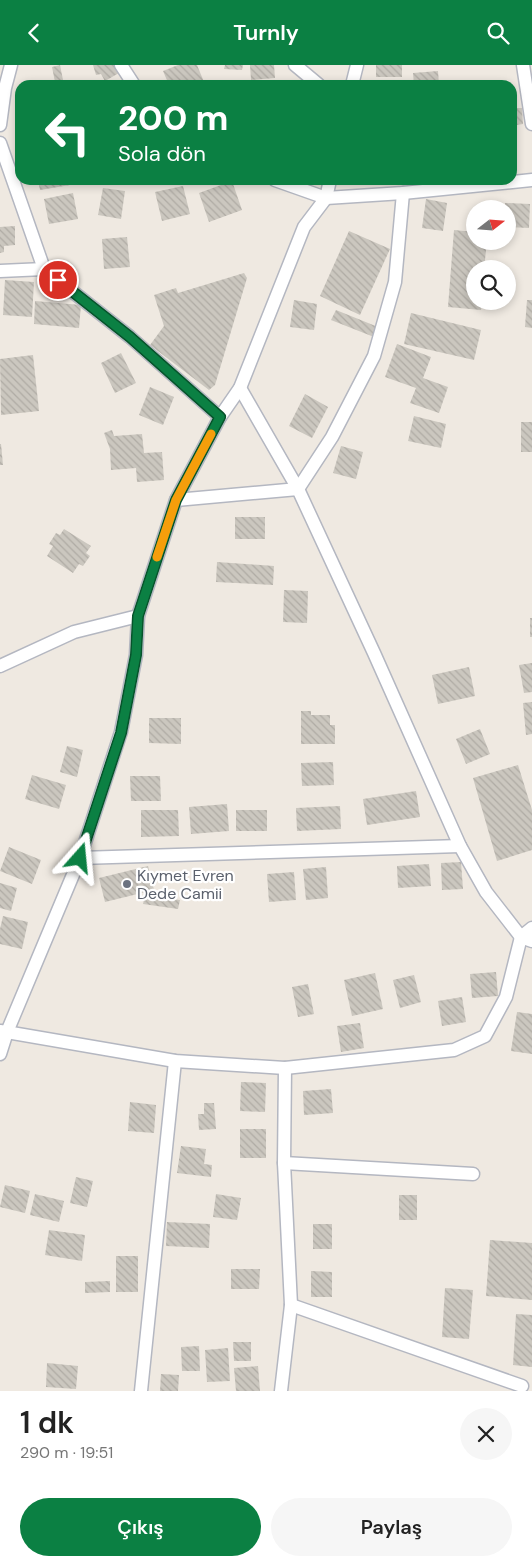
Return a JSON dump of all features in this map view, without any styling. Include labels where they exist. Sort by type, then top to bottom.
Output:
[{"type":"street","points":[[0,125],[2,87],[10,65]]},
{"type":"street","points":[[121,65],[131,80]]},
{"type":"street","points":[[295,65],[313,80]]},
{"type":"street","points":[[353,80],[357,65]]},
{"type":"street","points":[[523,65],[532,124]]},
{"type":"street","points":[[0,143],[44,269],[130,337],[220,417]]},
{"type":"street","points":[[517,182],[532,180]]},
{"type":"street","points":[[289,185],[326,198],[482,185]]},
{"type":"street","points":[[0,1054],[3,1032],[80,858],[121,733],[136,655],[138,616],[176,500],[220,417],[240,388],[304,227],[326,198],[329,185]]},
{"type":"street","points":[[298,489],[332,437],[374,355],[394,282],[403,193]]},
{"type":"street","points":[[0,271],[44,269]]},
{"type":"street","points":[[240,388],[298,489],[460,846],[486,892],[527,939]]},
{"type":"street","points":[[176,500],[298,489]]},
{"type":"street","points":[[0,666],[74,632],[138,616]]},
{"type":"street","points":[[80,858],[460,846]]},
{"type":"street","points":[[3,1032],[175,1061],[285,1068],[454,1050],[485,1036],[506,997],[532,928]]},
{"type":"street","points":[[141,1391],[175,1061]]},
{"type":"street","points":[[281,1391],[291,1305],[284,1163],[285,1068]]},
{"type":"street","points":[[284,1163],[473,1174]]},
{"type":"street","points":[[291,1305],[522,1386]]},
{"type":"building","points":[[60,65],[63,80],[55,80],[52,67]]},
{"type":"building","points":[[93,65],[114,65],[119,73],[107,80],[104,80],[101,74],[96,75]]},
{"type":"building","points":[[178,65],[197,65],[203,80],[167,80],[163,71]]},
{"type":"building","points":[[225,65],[243,65],[242,70],[224,69]]},
{"type":"building","points":[[250,65],[274,65],[275,78],[251,80]]},
{"type":"building","points":[[376,65],[402,65],[402,77],[376,77]]},
{"type":"building","points":[[438,71],[439,80],[414,80],[413,73]]},
{"type":"building","points":[[517,108],[522,108],[523,124],[517,125]]},
{"type":"building","points":[[39,185],[70,185],[40,190]]},
{"type":"building","points":[[221,185],[233,185],[242,210],[209,222],[199,193]]},
{"type":"building","points":[[183,186],[190,214],[162,221],[155,192]]},
{"type":"building","points":[[103,188],[125,191],[121,219],[98,215]]},
{"type":"building","points":[[73,193],[78,219],[49,224],[44,199]]},
{"type":"building","points":[[426,199],[447,203],[443,231],[422,228]]},
{"type":"building","points":[[516,203],[530,204],[529,228],[516,227]]},
{"type":"building","points":[[15,226],[15,245],[4,246],[4,252],[0,253],[0,227]]},
{"type":"building","points":[[454,230],[466,231],[466,250],[486,250],[485,260],[466,260],[466,309],[448,307]]},
{"type":"building","points":[[349,231],[390,249],[360,315],[320,296]]},
{"type":"building","points":[[127,237],[130,267],[104,269],[102,239]]},
{"type":"building","points":[[244,273],[247,278],[215,385],[209,390],[150,345],[164,326],[154,295],[176,288],[178,293]]},
{"type":"building","points":[[5,280],[34,282],[32,317],[3,315]]},
{"type":"building","points":[[294,300],[317,304],[314,330],[290,327]]},
{"type":"building","points":[[527,300],[532,300],[532,328],[525,327]]},
{"type":"building","points":[[35,301],[81,305],[79,328],[34,324]]},
{"type":"building","points":[[336,310],[378,327],[374,337],[331,320]]},
{"type":"building","points":[[411,313],[481,330],[474,360],[404,344]]},
{"type":"building","points":[[397,344],[431,357],[423,378],[448,387],[439,413],[410,403],[416,388],[385,377]]},
{"type":"building","points":[[121,353],[136,383],[115,393],[101,363]]},
{"type":"building","points":[[33,355],[39,411],[1,415],[0,359]]},
{"type":"building","points":[[150,387],[174,397],[163,425],[139,415]]},
{"type":"building","points":[[305,394],[328,407],[312,438],[289,426]]},
{"type":"building","points":[[414,416],[446,424],[441,448],[408,441]]},
{"type":"building","points":[[521,422],[532,422],[532,452],[521,452]]},
{"type":"building","points":[[112,430],[114,436],[142,434],[144,453],[162,452],[164,480],[137,482],[136,468],[111,470],[110,449],[104,433]]},
{"type":"building","points":[[1,444],[3,465],[0,465]]},
{"type":"building","points":[[341,446],[363,452],[356,479],[333,473]]},
{"type":"building","points":[[235,517],[265,517],[265,539],[235,539]]},
{"type":"building","points":[[64,529],[91,546],[86,553],[90,556],[83,566],[79,564],[73,573],[47,556],[53,546],[49,544],[56,533],[60,535]]},
{"type":"building","points":[[217,562],[274,566],[273,585],[216,582]]},
{"type":"building","points":[[284,590],[308,591],[307,623],[283,622]]},
{"type":"building","points":[[530,618],[532,618],[532,637],[530,637]]},
{"type":"building","points":[[532,663],[532,692],[524,693],[519,665]]},
{"type":"building","points":[[469,667],[475,696],[438,704],[432,675]]},
{"type":"building","points":[[532,702],[532,734],[526,735],[523,703]]},
{"type":"building","points":[[301,711],[311,711],[311,715],[330,715],[330,725],[335,725],[335,744],[301,744]]},
{"type":"building","points":[[149,718],[181,718],[181,744],[149,743]]},
{"type":"building","points":[[480,729],[490,754],[466,764],[456,739]]},
{"type":"building","points":[[67,746],[83,750],[77,777],[60,772]]},
{"type":"building","points":[[333,762],[334,785],[302,786],[301,763]]},
{"type":"building","points":[[518,765],[532,810],[532,850],[497,861],[473,778]]},
{"type":"building","points":[[32,775],[66,785],[59,809],[25,799]]},
{"type":"building","points":[[130,776],[160,776],[161,801],[131,801]]},
{"type":"building","points":[[416,791],[420,817],[367,825],[363,799]]},
{"type":"building","points":[[227,804],[229,831],[191,834],[189,807]]},
{"type":"building","points":[[340,806],[341,829],[297,831],[296,808]]},
{"type":"building","points":[[141,810],[178,810],[179,836],[141,837]]},
{"type":"building","points":[[236,810],[267,810],[267,831],[236,831]]},
{"type":"building","points":[[9,847],[41,860],[32,884],[0,871]]},
{"type":"building","points":[[461,862],[463,889],[442,890],[441,863]]},
{"type":"building","points":[[429,864],[431,886],[398,888],[397,866]]},
{"type":"building","name":"Kıymet Evren Dede Camii","points":[[148,866],[154,890],[105,902],[99,878]]},
{"type":"building","points":[[326,867],[328,898],[306,900],[303,869]]},
{"type":"building","points":[[294,872],[296,900],[269,902],[267,874]]},
{"type":"building","points":[[0,883],[17,888],[11,911],[0,908]]},
{"type":"building","points":[[145,895],[180,900],[178,909],[143,904]]},
{"type":"building","points":[[3,916],[28,922],[22,949],[0,944],[0,929]]},
{"type":"building","points":[[496,972],[498,996],[472,998],[470,974]]},
{"type":"building","points":[[375,973],[383,1009],[352,1016],[344,980]]},
{"type":"building","points":[[414,975],[421,1002],[400,1008],[393,980]]},
{"type":"building","points":[[308,984],[314,1014],[298,1017],[292,987]]},
{"type":"building","points":[[462,997],[466,1022],[442,1026],[438,1001]]},
{"type":"building","points":[[517,1012],[532,1014],[532,1054],[511,1051]]},
{"type":"building","points":[[360,1023],[364,1048],[341,1052],[337,1026]]},
{"type":"building","points":[[241,1082],[266,1083],[265,1112],[240,1111]]},
{"type":"building","points":[[331,1089],[333,1113],[304,1115],[303,1091]]},
{"type":"building","points":[[130,1102],[156,1105],[154,1133],[128,1131]]},
{"type":"building","points":[[204,1103],[214,1103],[216,1129],[199,1130],[198,1114],[204,1114]]},
{"type":"building","points":[[240,1129],[266,1129],[266,1158],[240,1158]]},
{"type":"building","points":[[181,1146],[206,1149],[204,1164],[212,1165],[211,1177],[177,1173]]},
{"type":"building","points":[[76,1177],[93,1181],[87,1207],[70,1203]]},
{"type":"building","points":[[5,1185],[30,1191],[25,1213],[0,1207]]},
{"type":"building","points":[[35,1194],[64,1201],[59,1222],[30,1215]]},
{"type":"building","points":[[216,1194],[241,1198],[237,1220],[213,1217]]},
{"type":"building","points":[[399,1195],[417,1195],[417,1220],[399,1220]]},
{"type":"building","points":[[167,1222],[210,1224],[209,1248],[166,1246]]},
{"type":"building","points":[[313,1224],[332,1224],[332,1249],[313,1249]]},
{"type":"building","points":[[49,1230],[85,1235],[82,1261],[45,1255]]},
{"type":"building","points":[[490,1240],[532,1243],[532,1300],[486,1296]]},
{"type":"building","points":[[116,1256],[138,1256],[138,1292],[116,1292]]},
{"type":"building","points":[[231,1269],[260,1269],[259,1289],[231,1289]]},
{"type":"building","points":[[311,1271],[332,1272],[332,1297],[311,1297]]},
{"type":"building","points":[[110,1281],[110,1292],[85,1293],[85,1282]]},
{"type":"building","points":[[445,1288],[473,1290],[469,1339],[442,1337]]},
{"type":"building","points":[[516,1314],[532,1315],[532,1367],[513,1365]]},
{"type":"building","points":[[233,1342],[251,1342],[251,1361],[234,1361]]},
{"type":"building","points":[[199,1346],[200,1371],[182,1371],[181,1347]]},
{"type":"building","points":[[228,1348],[230,1381],[207,1382],[205,1350]]},
{"type":"building","points":[[47,1363],[78,1366],[76,1389],[46,1387]]},
{"type":"building","points":[[258,1366],[260,1391],[236,1391],[234,1368]]},
{"type":"building","points":[[161,1374],[179,1375],[178,1391],[160,1391]]},
{"type":"slow traffic","points":[[157,557],[176,500],[211,434]]},
{"type":"place","name":"Kıymet Evren Dede Camii","points":[[127,884]]},
{"type":"route","points":[[58,280],[130,337],[220,417],[176,500],[138,616],[136,655],[121,733],[80,858]]}]
